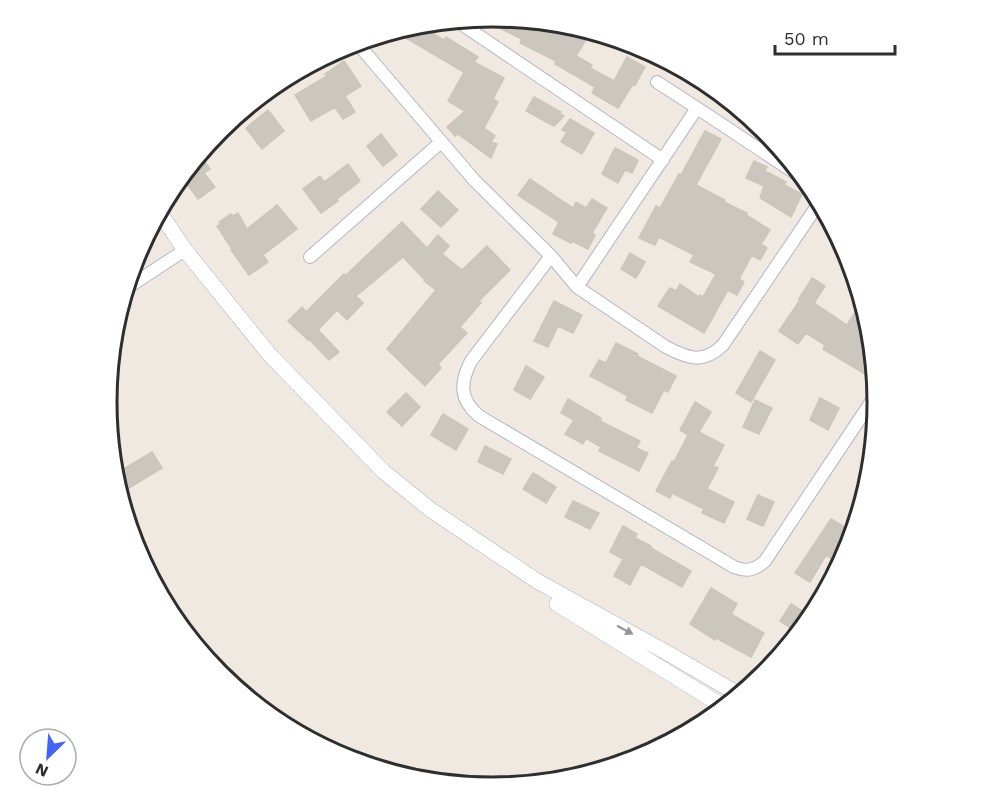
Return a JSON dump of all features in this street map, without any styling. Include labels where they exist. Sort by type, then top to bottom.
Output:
[{"type":"street","points":[[467,28],[663,160]]},
{"type":"street","points":[[363,51],[474,180],[550,256],[577,287],[681,355],[703,358],[715,353],[723,345],[815,210]]},
{"type":"street","points":[[657,82],[783,165]]},
{"type":"street","points":[[577,287],[697,108]]},
{"type":"street","points":[[310,257],[441,142]]},
{"type":"street","points":[[165,220],[185,250],[269,354],[384,472],[431,510],[537,581],[733,691]]},
{"type":"street","points":[[137,281],[185,250]]},
{"type":"street","points":[[550,256],[471,361],[465,373],[463,388],[471,410],[734,567],[749,570],[765,561],[868,407]]},
{"type":"street","points":[[537,581],[557,604],[717,703]]},
{"type":"building","points":[[498,27],[542,30],[586,39],[576,56],[592,65],[590,68],[614,81],[627,57],[645,67],[618,108],[592,93],[595,87],[555,64],[556,61],[520,43],[522,39]]},
{"type":"building","points":[[431,32],[444,40],[446,37],[478,57],[474,62],[504,78],[493,99],[498,102],[484,128],[495,136],[491,142],[497,144],[491,158],[458,134],[455,136],[447,127],[465,111],[448,101],[464,72],[405,37]]},
{"type":"building","points":[[344,61],[361,86],[345,96],[355,112],[343,119],[335,107],[311,121],[295,95],[327,76],[325,74]]},
{"type":"building","points":[[534,97],[564,116],[554,126],[526,111]]},
{"type":"building","points":[[268,110],[284,131],[262,149],[246,128]]},
{"type":"building","points":[[570,119],[594,133],[582,154],[561,142],[567,132],[562,130]]},
{"type":"building","points":[[705,131],[721,139],[696,185],[747,213],[746,215],[770,230],[761,244],[767,248],[760,260],[752,255],[739,279],[744,282],[737,295],[728,290],[704,333],[658,306],[670,288],[676,291],[680,284],[699,297],[700,295],[703,297],[716,274],[690,262],[694,255],[659,237],[655,245],[639,238],[656,206],[660,208],[679,174],[681,175]]},
{"type":"building","points":[[381,134],[397,155],[383,166],[367,146]]},
{"type":"building","points":[[615,148],[638,160],[632,173],[625,170],[618,183],[602,174]]},
{"type":"building","points":[[754,161],[767,167],[765,171],[786,182],[784,185],[802,194],[791,217],[760,198],[764,186],[746,178]]},
{"type":"building","points":[[205,162],[210,169],[204,173],[215,187],[198,199],[188,185],[186,186]]},
{"type":"building","points":[[348,164],[360,181],[321,213],[303,189],[320,176],[324,182]]},
{"type":"building","points":[[530,179],[573,208],[576,202],[586,208],[592,199],[607,208],[592,233],[595,235],[588,249],[553,234],[559,222],[518,195]]},
{"type":"building","points":[[438,191],[458,210],[441,227],[421,209]]},
{"type":"building","points":[[277,205],[297,229],[263,255],[268,262],[249,275],[217,226],[231,214],[233,216],[238,213],[247,229]]},
{"type":"building","points":[[402,222],[427,248],[438,235],[449,246],[442,254],[462,270],[487,246],[510,270],[479,301],[481,303],[460,327],[467,333],[438,364],[441,368],[425,386],[387,349],[436,290],[424,281],[403,257],[356,296],[363,303],[347,320],[337,310],[318,330],[339,352],[329,360],[288,321],[302,307],[306,312]]},
{"type":"building","points":[[630,253],[645,262],[636,278],[621,269]]},
{"type":"building","points":[[812,278],[825,286],[814,303],[847,325],[856,310],[865,353],[865,374],[823,349],[825,345],[806,333],[798,344],[779,331]]},
{"type":"building","points":[[554,301],[582,315],[573,333],[558,326],[548,347],[534,341]]},
{"type":"building","points":[[616,343],[676,376],[668,392],[664,390],[652,413],[626,400],[628,396],[590,376],[599,360],[606,363]]},
{"type":"building","points":[[760,351],[775,360],[751,402],[736,393]]},
{"type":"building","points":[[526,366],[544,377],[530,399],[514,390]]},
{"type":"building","points":[[406,393],[420,407],[402,426],[387,412]]},
{"type":"building","points":[[820,398],[839,408],[828,430],[810,420]]},
{"type":"building","points":[[568,399],[601,418],[600,421],[640,441],[636,448],[648,453],[639,471],[599,451],[601,447],[586,438],[583,444],[565,434],[574,420],[561,413]]},
{"type":"building","points":[[755,400],[772,408],[759,434],[743,427]]},
{"type":"building","points":[[695,402],[711,412],[699,432],[724,445],[713,466],[718,468],[707,489],[734,502],[724,523],[702,513],[704,509],[672,493],[670,498],[656,491],[688,435],[680,430]]},
{"type":"building","points":[[443,414],[468,429],[456,450],[431,435]]},
{"type":"building","points":[[485,446],[511,459],[503,474],[478,462]]},
{"type":"building","points":[[152,452],[162,468],[127,489],[123,469]]},
{"type":"building","points":[[533,473],[556,487],[546,503],[523,489]]},
{"type":"building","points":[[758,495],[774,502],[763,526],[747,519]]},
{"type":"building","points":[[573,501],[599,513],[590,529],[565,517]]},
{"type":"building","points":[[831,519],[846,528],[833,560],[826,555],[810,582],[795,573]]},
{"type":"building","points":[[623,526],[637,534],[635,538],[691,571],[682,587],[641,564],[630,585],[614,576],[623,559],[610,552]]},
{"type":"building","points":[[711,588],[737,604],[731,614],[764,633],[751,657],[716,638],[715,640],[690,624]]},
{"type":"building","points":[[791,604],[804,612],[792,629],[780,621]]}]
